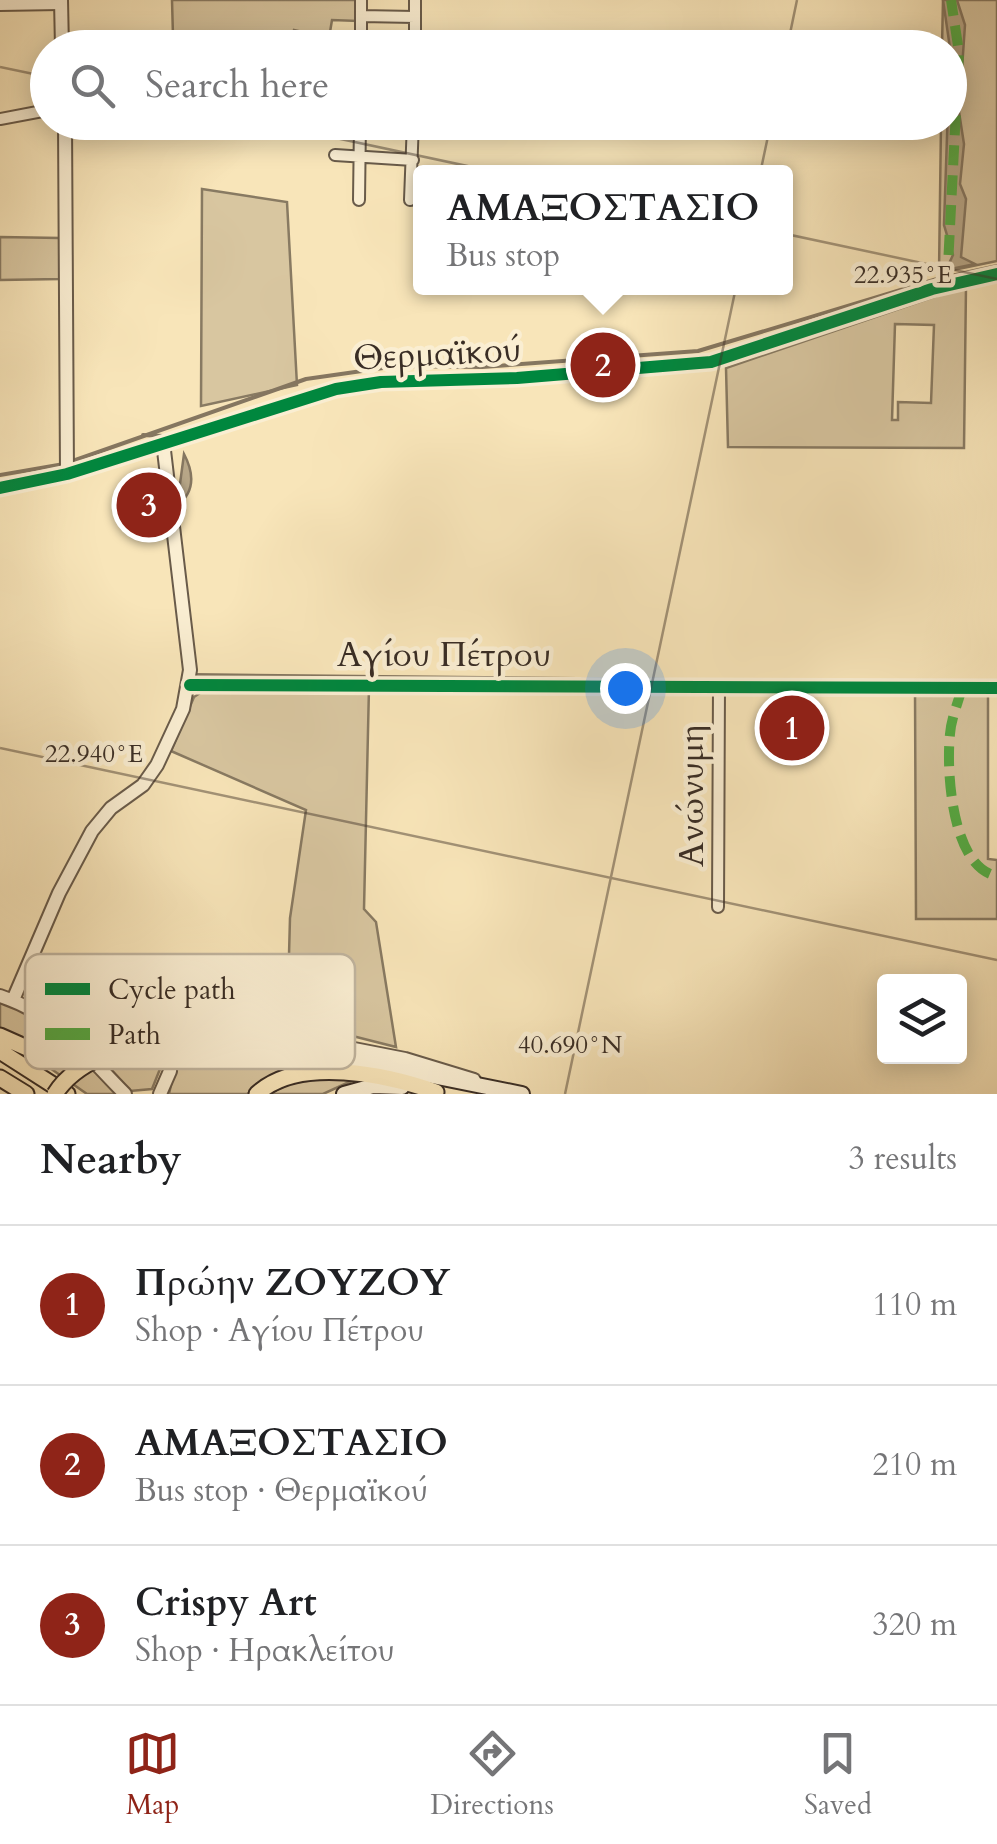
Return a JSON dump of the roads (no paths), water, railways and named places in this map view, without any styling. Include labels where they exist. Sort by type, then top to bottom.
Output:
[{"type":"highway","points":[[0,1036],[25,1047]]},
{"type":"highway","points":[[0,1051],[25,1067]]},
{"type":"highway","points":[[28,1069],[67,1094]]},
{"type":"highway","points":[[55,1094],[81,1069]]},
{"type":"highway","points":[[257,1094],[281,1079],[338,1072],[368,1074],[440,1093]]},
{"type":"highway","points":[[0,1078],[26,1094]]},
{"type":"main road","points":[[355,1060],[516,1093]]},
{"type":"main road","points":[[344,1094],[380,1085],[440,1093]]},
{"type":"street","points":[[361,0],[361,30]]},
{"type":"street","points":[[415,30],[416,0]]},
{"type":"street","points":[[0,6],[61,2],[62,30]]},
{"type":"street","points":[[361,16],[415,17]]},
{"type":"street","points":[[0,119],[30,113]]},
{"type":"street","points":[[65,140],[67,474]]},
{"type":"street","points":[[360,140],[360,200]]},
{"type":"street","points":[[410,200],[413,140]]},
{"type":"street","points":[[335,156],[413,160]]},
{"type":"street","name":"Θερμαϊκού","points":[[0,488],[67,474],[304,398],[368,384],[517,378],[711,362],[932,288],[997,274]]},
{"type":"street","points":[[28,954],[86,841],[111,808],[147,782],[184,709],[190,684],[163,442]]},
{"type":"street","name":"Αγίου Πέτρου","points":[[190,684],[997,688]]},
{"type":"street","name":"Ανώνυμη","points":[[718,906],[719,686]]},
{"type":"street","points":[[6,998],[25,961]]},
{"type":"street","points":[[355,1049],[405,1059],[481,1084]]},
{"type":"street","points":[[102,1069],[125,1094]]},
{"type":"street","points":[[160,1093],[170,1069]]},
{"type":"waterway","points":[[0,475],[64,464],[306,379],[397,366],[482,367],[698,351],[937,279],[997,266]]},
{"type":"waterway","points":[[143,435],[163,436]]},
{"type":"waterway","points":[[194,675],[764,681]]},
{"type":"place","name":"ΑΜΑΞΟΣΤΑΣΙΟ","points":[[603,365]]},
{"type":"place","name":"Crispy Art","points":[[149,505]]},
{"type":"place","name":"Πρώην ΖΟΥΖΟΥ","points":[[792,728]]}]
